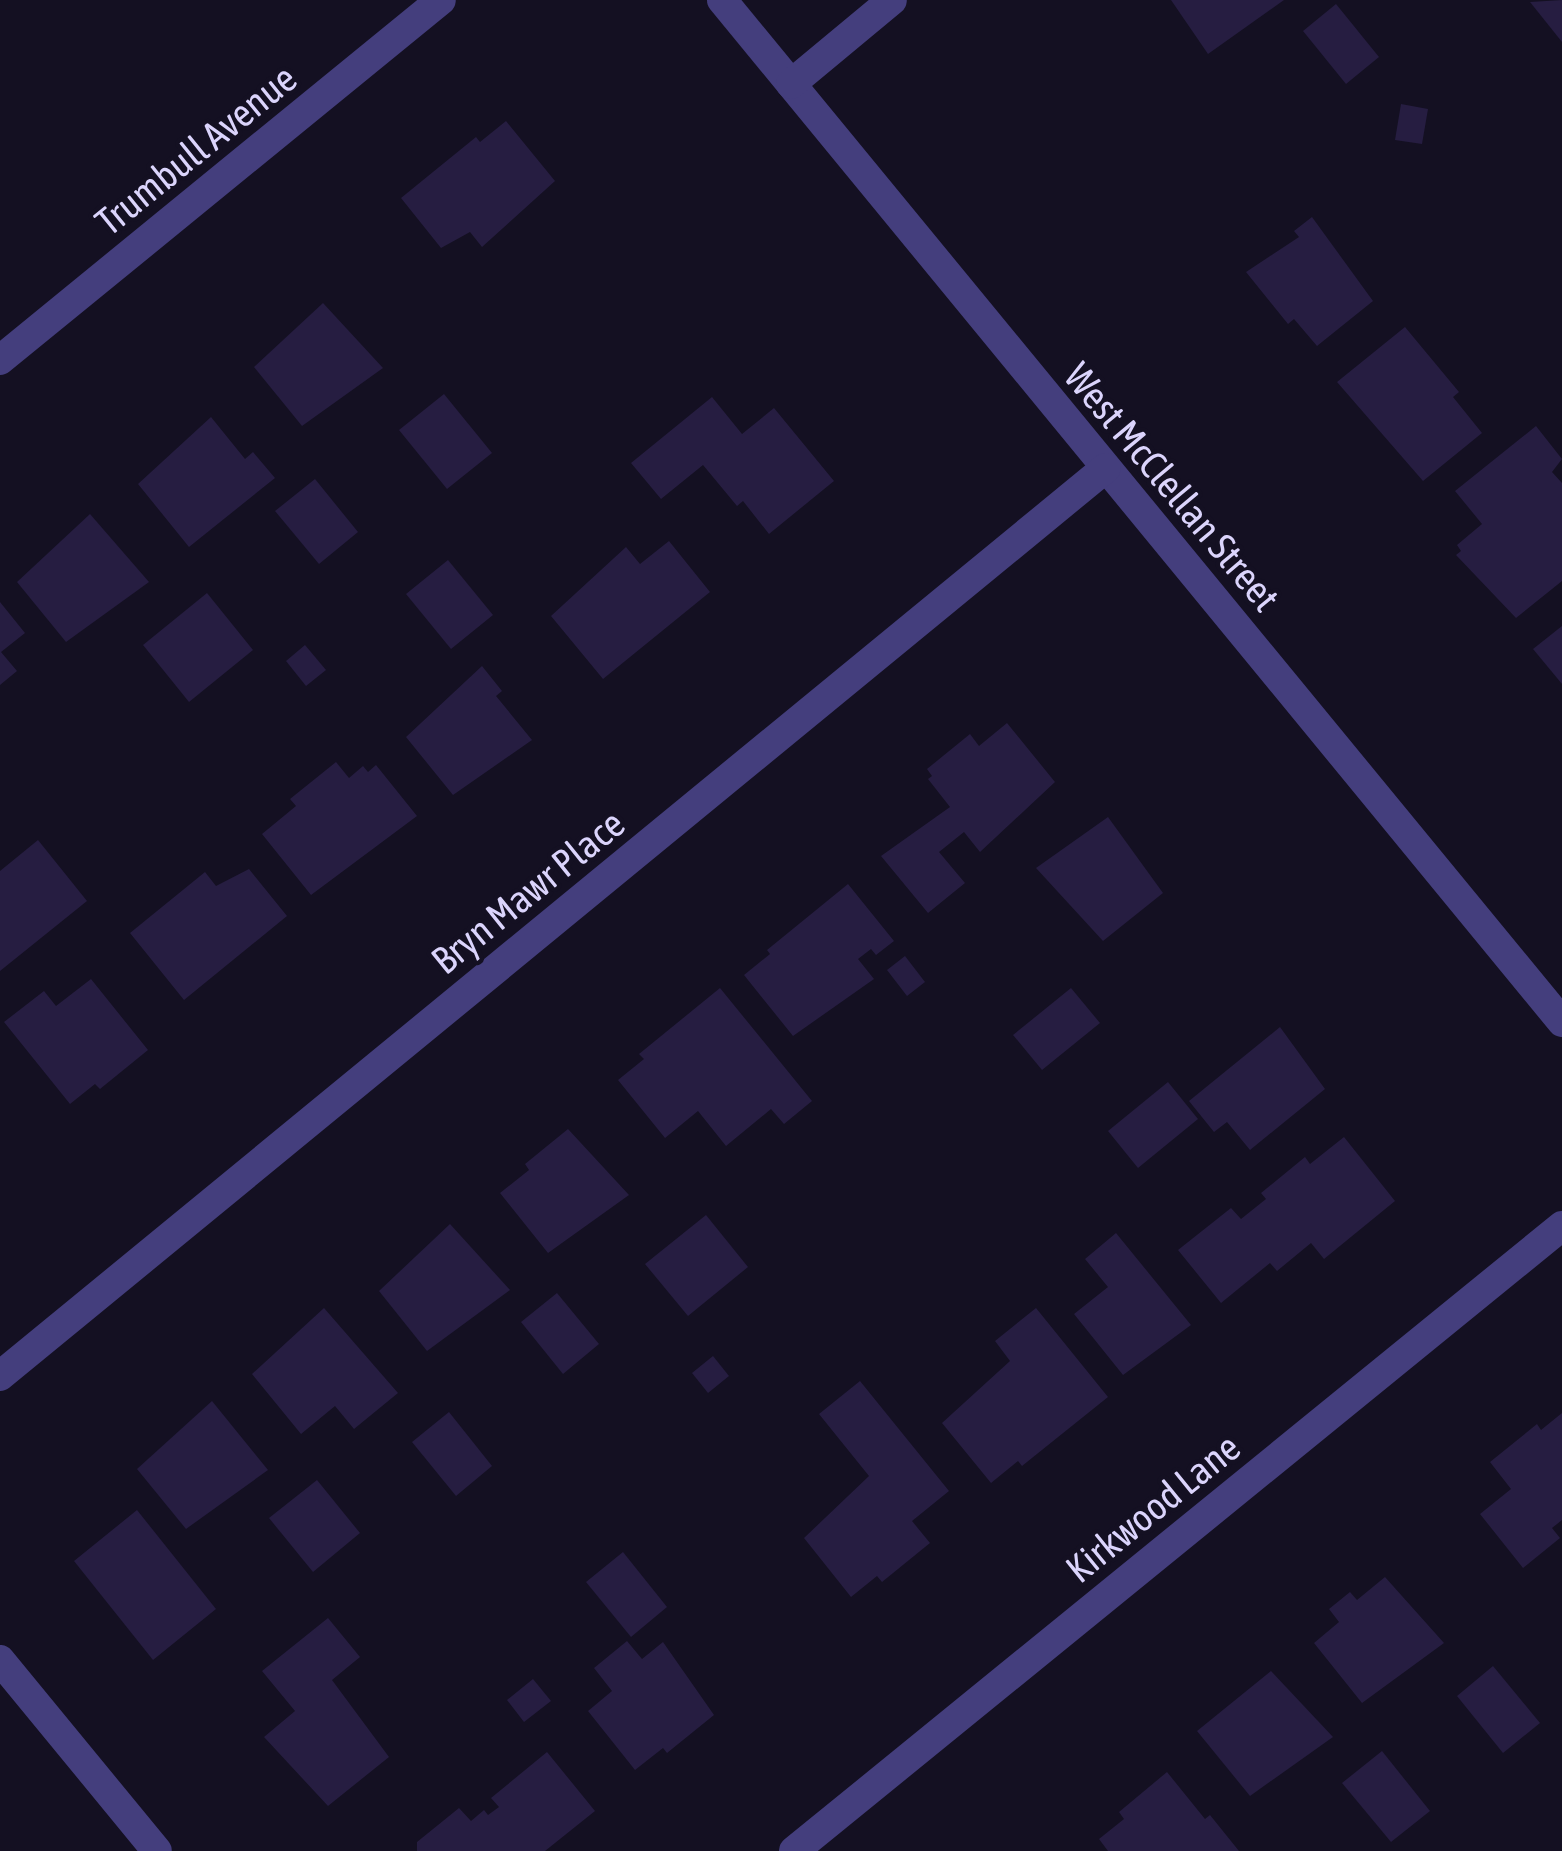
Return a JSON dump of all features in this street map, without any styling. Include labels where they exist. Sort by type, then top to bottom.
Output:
[{"type":"street","name":"Trumbull Avenue","points":[[0,361],[441,0]]},
{"type":"street","name":"West McClellan Street","points":[[722,0],[1562,1022]]},
{"type":"street","points":[[791,84],[892,0]]},
{"type":"street","name":"Bryn Mawr Place","points":[[0,1376],[1106,468]]},
{"type":"street","name":"Kirkwood Lane","points":[[794,1851],[1562,1226]]},
{"type":"street","points":[[0,1660],[157,1851]]},
{"type":"building","points":[[1171,0],[1284,0],[1208,54]]},
{"type":"building","points":[[1562,0],[1562,42],[1530,2]]},
{"type":"building","points":[[1336,4],[1379,57],[1346,84],[1303,31]]},
{"type":"building","points":[[1401,104],[1428,109],[1422,144],[1395,140]]},
{"type":"building","points":[[506,121],[555,181],[482,247],[470,232],[441,248],[401,198],[476,137],[480,142]]},
{"type":"building","points":[[1312,217],[1373,301],[1317,346],[1294,319],[1288,324],[1246,272],[1299,237],[1294,231]]},
{"type":"building","points":[[323,303],[383,368],[302,426],[254,367]]},
{"type":"building","points":[[1405,327],[1459,392],[1453,397],[1482,433],[1423,481],[1337,382]]},
{"type":"building","points":[[444,394],[492,453],[447,489],[399,430]]},
{"type":"building","points":[[712,397],[742,434],[774,408],[834,481],[769,534],[743,501],[737,506],[703,465],[661,499],[631,463]]},
{"type":"building","points":[[211,417],[245,459],[253,452],[275,478],[189,547],[138,484]]},
{"type":"building","points":[[1536,426],[1562,459],[1552,472],[1562,483],[1562,581],[1516,618],[1456,555],[1461,551],[1457,545],[1482,524],[1455,491]]},
{"type":"building","points":[[315,479],[358,532],[319,564],[275,511]]},
{"type":"building","points":[[90,514],[149,582],[66,642],[17,582]]},
{"type":"building","points":[[669,541],[710,592],[603,679],[551,616],[626,547],[640,564]]},
{"type":"building","points":[[448,560],[493,615],[451,649],[406,594]]},
{"type":"building","points":[[207,593],[253,650],[189,702],[143,645]]},
{"type":"building","points":[[0,602],[25,633],[1,652],[17,671],[0,685]]},
{"type":"building","points":[[1562,626],[1562,684],[1533,649]]},
{"type":"building","points":[[305,645],[326,670],[306,686],[286,661]]},
{"type":"building","points":[[482,666],[502,691],[496,696],[532,740],[453,795],[406,737]]},
{"type":"building","points":[[1007,723],[1055,782],[980,852],[964,832],[939,852],[965,883],[928,913],[881,856],[950,807],[928,779],[932,776],[927,769],[970,734],[979,746]]},
{"type":"building","points":[[336,762],[349,778],[363,766],[368,772],[376,765],[417,816],[311,895],[262,834],[296,806],[290,799]]},
{"type":"building","points":[[1108,817],[1163,893],[1103,941],[1036,868]]},
{"type":"building","points":[[38,840],[87,901],[0,971],[0,871]]},
{"type":"building","points":[[249,869],[287,916],[184,1000],[130,933],[205,872],[216,886]]},
{"type":"building","points":[[848,884],[894,941],[876,955],[871,949],[858,959],[874,979],[793,1036],[744,975],[770,954],[767,950]]},
{"type":"building","points":[[905,956],[925,982],[907,996],[887,970]]},
{"type":"building","points":[[91,979],[148,1050],[100,1089],[95,1084],[70,1104],[4,1022],[44,991],[56,1006]]},
{"type":"building","points":[[720,988],[812,1101],[784,1124],[771,1109],[726,1146],[698,1111],[665,1138],[618,1080],[644,1059],[639,1054]]},
{"type":"building","points":[[1071,988],[1100,1023],[1042,1070],[1013,1035]]},
{"type":"building","points":[[1280,1027],[1325,1089],[1250,1150],[1227,1122],[1214,1132],[1189,1101]]},
{"type":"building","points":[[1168,1082],[1198,1119],[1138,1168],[1108,1131]]},
{"type":"building","points":[[568,1129],[629,1195],[548,1253],[500,1193],[529,1170],[525,1164]]},
{"type":"building","points":[[1344,1137],[1395,1201],[1324,1259],[1311,1243],[1277,1271],[1270,1263],[1221,1303],[1178,1250],[1231,1208],[1241,1219],[1266,1199],[1261,1193],[1305,1157],[1310,1164]]},
{"type":"building","points":[[706,1215],[748,1267],[688,1316],[645,1264]]},
{"type":"building","points":[[450,1224],[510,1290],[427,1351],[379,1291]]},
{"type":"building","points":[[1116,1233],[1191,1325],[1123,1375],[1074,1314],[1108,1287],[1085,1259]]},
{"type":"building","points":[[557,1293],[599,1344],[563,1374],[521,1322]]},
{"type":"building","points":[[324,1308],[398,1393],[354,1429],[335,1406],[301,1434],[252,1374]]},
{"type":"building","points":[[1036,1308],[1108,1397],[1022,1466],[1018,1461],[991,1483],[942,1423],[1010,1361],[995,1341]]},
{"type":"building","points":[[713,1356],[729,1376],[708,1393],[692,1373]]},
{"type":"building","points":[[860,1381],[949,1491],[912,1521],[930,1543],[882,1582],[877,1576],[851,1597],[804,1538],[869,1476],[819,1414]]},
{"type":"building","points":[[212,1401],[268,1470],[186,1529],[137,1469]]},
{"type":"building","points":[[449,1412],[492,1466],[456,1496],[412,1442]]},
{"type":"building","points":[[1562,1413],[1562,1520],[1552,1528],[1560,1538],[1523,1568],[1480,1514],[1511,1489],[1490,1462],[1537,1424],[1541,1430]]},
{"type":"building","points":[[317,1480],[360,1533],[313,1572],[269,1518]]},
{"type":"building","points":[[137,1510],[216,1609],[153,1660],[74,1561]]},
{"type":"building","points":[[623,1552],[667,1607],[631,1637],[586,1582]]},
{"type":"building","points":[[1385,1577],[1444,1643],[1362,1703],[1314,1643],[1339,1622],[1329,1609],[1350,1592],[1357,1600]]},
{"type":"building","points":[[328,1618],[360,1657],[332,1680],[389,1757],[328,1806],[264,1737],[295,1711],[262,1671]]},
{"type":"building","points":[[627,1641],[642,1659],[663,1642],[714,1715],[667,1753],[663,1748],[635,1770],[588,1711],[612,1691],[594,1668]]},
{"type":"building","points":[[1493,1666],[1540,1723],[1503,1753],[1457,1696]]},
{"type":"building","points":[[1271,1671],[1333,1737],[1250,1796],[1197,1731]]},
{"type":"building","points":[[533,1679],[551,1701],[524,1722],[507,1700]]},
{"type":"building","points":[[1382,1751],[1430,1811],[1391,1842],[1342,1783]]},
{"type":"building","points":[[547,1752],[595,1811],[545,1851],[417,1851],[417,1842],[459,1808],[471,1821],[484,1810],[488,1815],[499,1807],[491,1798]]},
{"type":"building","points":[[1167,1772],[1239,1851],[1108,1851],[1099,1839],[1124,1819],[1119,1812]]}]
